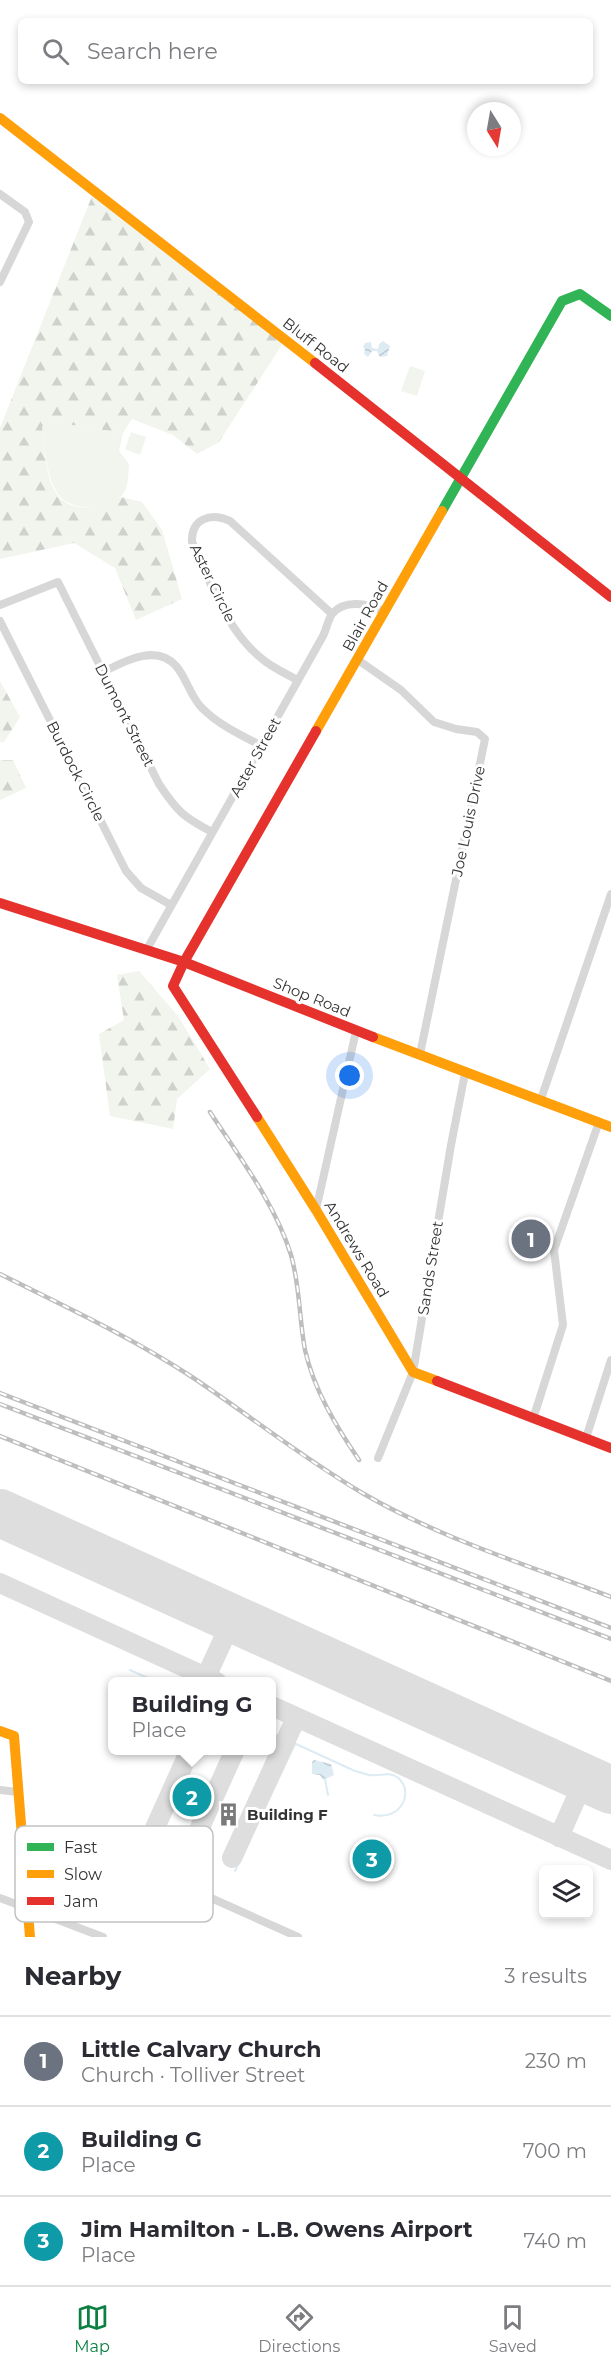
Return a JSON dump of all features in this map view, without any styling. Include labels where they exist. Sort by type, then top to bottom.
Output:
[{"type":"street","name":"Bluff Road","points":[[0,118],[611,597]]},
{"type":"street","points":[[0,194],[25,212],[29,222],[0,280]]},
{"type":"street","name":"Blair Road","points":[[184,962],[562,301],[580,294],[611,316]]},
{"type":"street","name":"Aster Circle","points":[[297,681],[262,660],[246,645],[225,612],[192,542],[191,531],[194,525],[204,520],[220,517],[230,521],[332,614]]},
{"type":"street","name":"Dumont Street","points":[[0,605],[58,582],[159,784],[173,806],[185,818],[212,832]]},
{"type":"street","points":[[332,614],[343,606],[358,604],[372,605],[385,612]]},
{"type":"street","name":"Aster Street","points":[[147,949],[323,636],[332,614]]},
{"type":"street","name":"Burdock Circle","points":[[0,621],[126,871],[141,888],[171,905]]},
{"type":"street","points":[[103,672],[128,660],[145,656],[161,656],[176,665],[201,707],[217,722],[262,746]]},
{"type":"street","name":"Joe Louis Drive","points":[[358,660],[401,690],[434,722],[456,729],[477,732],[485,739],[420,1054]]},
{"type":"street","points":[[541,1099],[611,894]]},
{"type":"street","name":"Shop Road","points":[[0,903],[184,962],[356,1031],[611,1127]]},
{"type":"street","name":"Andrews Road","points":[[184,962],[173,987],[316,1210],[413,1372]]},
{"type":"street","points":[[316,1210],[356,1031]]},
{"type":"street","name":"Sands Street","points":[[378,1458],[413,1372],[465,1073]]},
{"type":"street","points":[[532,1419],[562,1325],[554,1250],[599,1122]]},
{"type":"street","points":[[586,1438],[611,1360]]},
{"type":"street","points":[[413,1372],[611,1448]]},
{"type":"street","points":[[0,1731],[14,1736],[22,1826]]},
{"type":"street","points":[[0,1790],[18,1792]]},
{"type":"street","points":[[0,1898],[15,1904]]},
{"type":"street","points":[[213,1899],[298,1937]]},
{"type":"street","points":[[29,1922],[30,1937]]},
{"type":"street","points":[[63,1922],[103,1937]]},
{"type":"green space","points":[[94,191],[285,340],[219,442],[197,454],[173,435],[132,419],[123,433],[47,421],[42,427],[52,486],[62,500],[78,507],[105,504],[121,497],[142,502],[162,530],[182,599],[136,620],[115,568],[74,543],[0,559],[0,428]]},
{"type":"green space","points":[[410,366],[425,371],[417,396],[401,391]]},
{"type":"green space","points":[[47,421],[123,433],[119,451],[129,464],[127,484],[122,495],[115,501],[97,507],[78,506],[61,498],[53,484],[46,460],[42,427]]},
{"type":"green space","points":[[131,432],[146,437],[140,455],[125,449]]},
{"type":"green space","points":[[0,681],[20,717],[4,742],[0,742]]},
{"type":"green space","points":[[0,760],[13,760],[26,788],[0,800]]},
{"type":"green space","points":[[139,971],[178,1016],[210,1069],[177,1099],[173,1129],[110,1116],[99,1034],[124,1020],[117,975]]},
{"type":"water","points":[[383,341],[390,346],[387,356],[380,357],[377,351],[372,351],[368,357],[364,354],[365,343],[371,342],[372,348],[378,349],[379,344]]},
{"type":"water","points":[[314,1760],[331,1764],[334,1775],[323,1780],[320,1775],[312,1774]]},
{"type":"waterway","points":[[130,1670],[146,1677]]},
{"type":"waterway","points":[[276,1735],[355,1771],[369,1775],[390,1774],[397,1777],[405,1789],[403,1803],[392,1813],[384,1816],[374,1815]]},
{"type":"waterway","points":[[235,1871],[295,1744]]},
{"type":"waterway","points":[[325,1779],[328,1795]]},
{"type":"taxiway","points":[[0,1583],[206,1677]]},
{"type":"taxiway","points":[[206,1677],[233,1618]]},
{"type":"taxiway","points":[[276,1708],[611,1860]]},
{"type":"taxiway","points":[[232,1858],[296,1718]]},
{"type":"taxiway","points":[[156,1826],[188,1755]]},
{"type":"taxiway","points":[[201,1826],[233,1755]]},
{"type":"taxiway","points":[[559,1837],[585,1778]]},
{"type":"runway","points":[[0,1513],[611,1790]]},
{"type":"railway","points":[[210,1112],[276,1217],[294,1267],[303,1338],[309,1365],[327,1407],[359,1460]]},
{"type":"railway","points":[[0,1274],[97,1322],[169,1362],[320,1466],[394,1510],[455,1538],[611,1597]]},
{"type":"railway","points":[[0,1393],[611,1628]]},
{"type":"railway","points":[[0,1404],[611,1639]]},
{"type":"railway","points":[[0,1436],[611,1681]]},
{"type":"traffic: fast","points":[[442,511],[562,301],[580,294],[611,316]]},
{"type":"traffic: slow","points":[[0,118],[315,363]]},
{"type":"traffic: slow","points":[[316,731],[442,511]]},
{"type":"traffic: slow","points":[[373,1037],[611,1127]]},
{"type":"traffic: slow","points":[[257,1117],[413,1372],[437,1381]]},
{"type":"traffic: slow","points":[[0,1731],[14,1736],[21,1826]]},
{"type":"traffic: slow","points":[[29,1922],[30,1937]]},
{"type":"traffic: jam","points":[[315,363],[611,597]]},
{"type":"traffic: jam","points":[[257,1117],[173,986],[184,962],[316,731]]},
{"type":"traffic: jam","points":[[0,903],[184,962],[373,1037]]},
{"type":"traffic: jam","points":[[437,1381],[611,1448]]},
{"type":"place","name":"Little Calvary Church","points":[[531,1239]]},
{"type":"place","name":"Building G","points":[[192,1797]]},
{"type":"place","name":"Building F","points":[[229,1814]]},
{"type":"place","name":"Jim Hamilton - L.B. Owens Airport","points":[[372,1859]]}]
